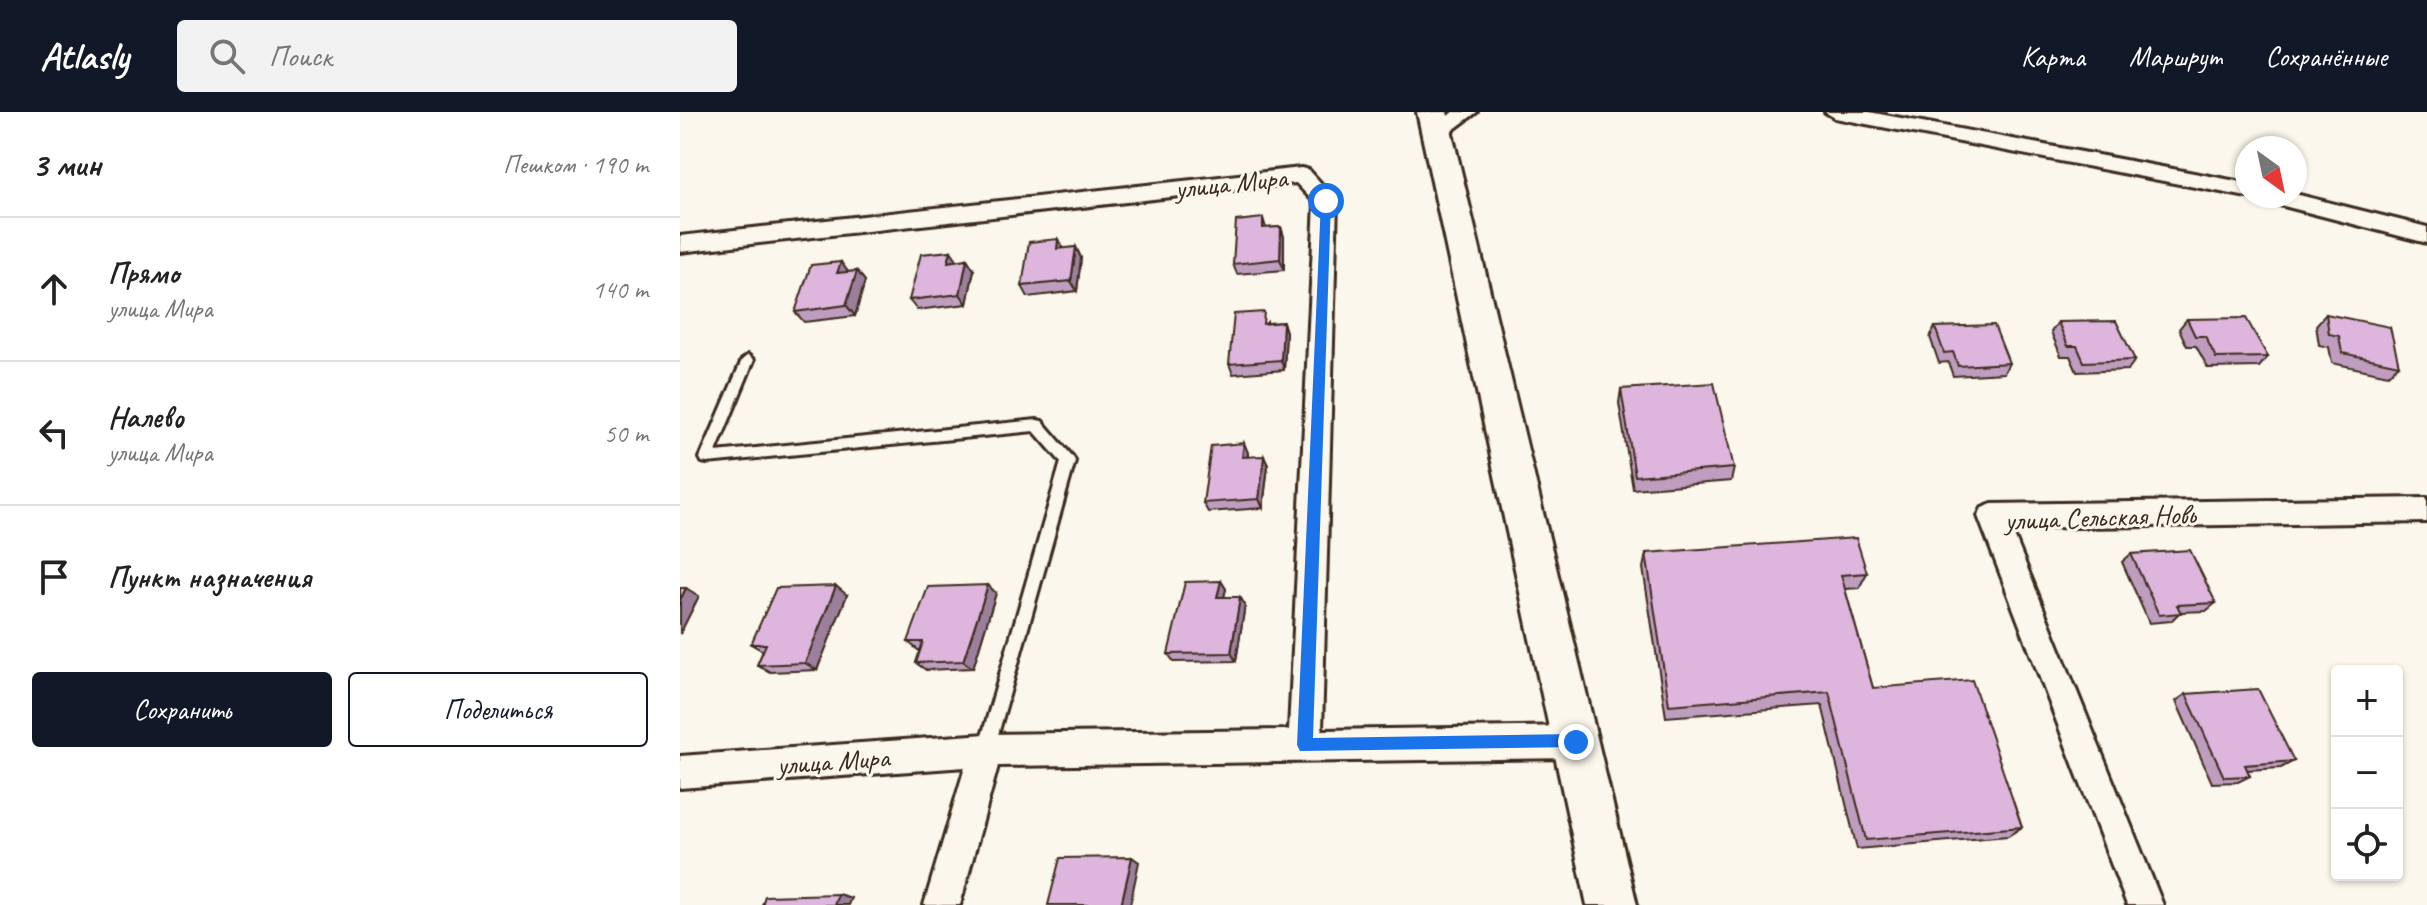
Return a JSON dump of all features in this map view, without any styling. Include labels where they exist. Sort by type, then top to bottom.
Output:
[{"type":"street","points":[[1835,112],[2235,188]]},
{"type":"street","points":[[1446,118],[1612,905]]},
{"type":"street","name":"улица Мира","points":[[680,244],[1301,175],[1326,201],[1305,745]]},
{"type":"street","points":[[2307,205],[2427,235]]},
{"type":"street","name":"улица Сельская Новь","points":[[2145,905],[1992,516],[2427,510]]},
{"type":"street","name":"улица Мира","points":[[680,772],[986,750],[1576,742]]},
{"type":"street","points":[[942,905],[986,750]]},
{"type":"lane","points":[[748,360],[707,458],[1037,425],[1068,461],[986,750]]},
{"type":"building","points":[[1263,218],[1263,228],[1281,227],[1280,259],[1233,264],[1236,221]]},
{"type":"building","points":[[1058,239],[1057,249],[1076,247],[1071,281],[1022,286],[1029,242]]},
{"type":"building","points":[[951,251],[948,262],[967,259],[960,294],[909,300],[921,254]]},
{"type":"building","points":[[841,262],[837,273],[857,271],[846,305],[795,312],[811,265]]},
{"type":"building","points":[[1264,312],[1263,324],[1283,322],[1281,360],[1229,364],[1234,314]]},
{"type":"building","points":[[2326,314],[2390,327],[2399,365],[2342,353],[2339,336],[2329,334]]},
{"type":"building","points":[[2246,318],[2268,357],[2216,358],[2205,336],[2195,336],[2187,319]]},
{"type":"building","points":[[2116,321],[2135,360],[2084,362],[2077,346],[2068,346],[2058,322]]},
{"type":"building","points":[[1994,325],[2009,363],[1958,366],[1953,352],[1944,353],[1935,327]]},
{"type":"building","points":[[1714,383],[1734,468],[1635,476],[1621,389]]},
{"type":"building","points":[[1244,443],[1242,457],[1264,456],[1259,499],[1203,503],[1211,446]]},
{"type":"building","points":[[1856,538],[1867,573],[1841,575],[1873,688],[1972,680],[2022,827],[1866,840],[1829,692],[1669,705],[1646,553]]},
{"type":"building","points":[[2190,550],[2216,603],[2177,605],[2181,613],[2159,615],[2131,554]]},
{"type":"building","points":[[1221,581],[1217,597],[1240,597],[1231,653],[1168,654],[1185,582]]},
{"type":"building","points":[[988,585],[963,661],[916,663],[923,642],[908,642],[928,587]]},
{"type":"building","points":[[836,586],[805,663],[757,665],[766,644],[751,644],[776,588]]},
{"type":"building","points":[[2258,689],[2294,761],[2245,765],[2250,776],[2224,777],[2186,694]]},
{"type":"building","points":[[1132,857],[1121,905],[1048,905],[1060,858]]},
{"type":"building","points":[[838,894],[834,905],[762,905],[765,896]]},
{"type":"route","points":[[1326,201],[1305,745],[1576,742]]}]
